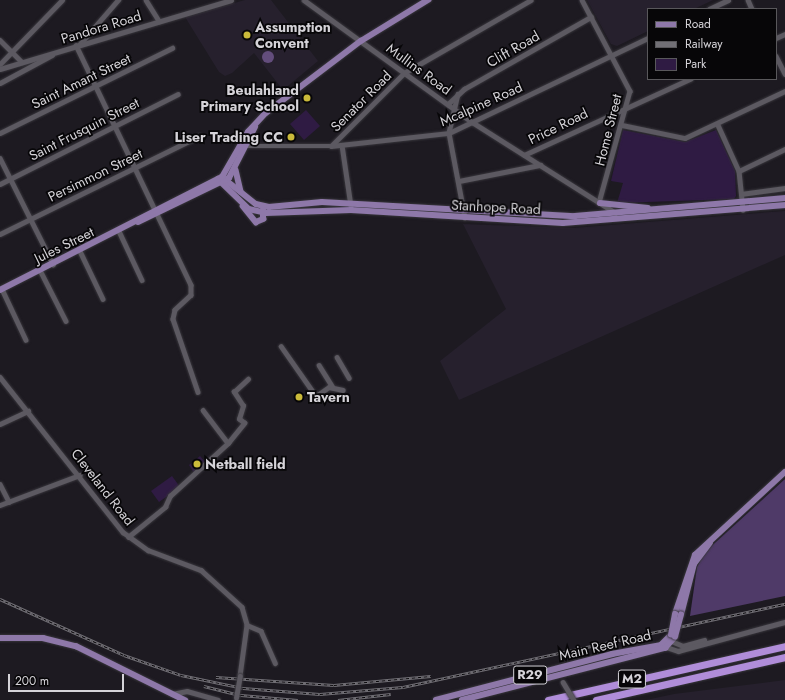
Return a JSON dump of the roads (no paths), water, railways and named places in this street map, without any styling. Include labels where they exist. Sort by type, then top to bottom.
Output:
[{"type":"highway","points":[[718,661],[785,642]]},
{"type":"highway","name":"M2","points":[[548,700],[785,646]]},
{"type":"highway","name":"M2","points":[[596,700],[785,657]]},
{"type":"highway","points":[[716,673],[785,661]]},
{"type":"main road","points":[[240,200],[254,221],[262,220],[264,213],[262,206],[222,180],[239,146],[257,123],[361,41],[428,0]]},
{"type":"main road","points":[[241,192],[236,170],[257,123]]},
{"type":"main road","name":"Jules Street","points":[[1,289],[222,180],[236,170]]},
{"type":"main road","name":"Stanhope Road","points":[[222,180],[240,200],[254,211],[264,213],[351,210],[563,223],[623,220],[742,206],[785,198]]},
{"type":"main road","points":[[321,210],[322,202]]},
{"type":"main road","name":"Stanhope Road","points":[[262,206],[322,202],[464,211],[591,215],[669,209],[785,205]]},
{"type":"main road","points":[[591,215],[600,203],[669,209]]},
{"type":"main road","points":[[435,216],[436,209]]},
{"type":"main road","name":"Main Reef Road","points":[[436,700],[558,668],[663,646],[670,641],[678,614],[689,564],[714,538],[785,472]]},
{"type":"main road","points":[[0,638],[43,638],[76,646],[185,700]]},
{"type":"main road","name":"Main Reef Road","points":[[462,700],[560,676],[625,654]]},
{"type":"street","points":[[0,64],[62,0]]},
{"type":"street","points":[[118,0],[77,45],[137,167],[192,289],[191,295],[175,310],[173,319],[198,392]]},
{"type":"street","points":[[146,0],[159,21]]},
{"type":"street","name":"Pandora Road","points":[[0,69],[232,0]]},
{"type":"street","name":"Mullins Road","points":[[304,0],[472,122],[600,203],[623,220]]},
{"type":"street","name":"Senator Road","points":[[331,146],[404,73],[531,0]]},
{"type":"street","name":"Home Street","points":[[582,0],[630,88],[622,125],[600,203]]},
{"type":"street","points":[[711,8],[728,0]]},
{"type":"street","name":"Clift Road","points":[[448,104],[458,94],[591,17]]},
{"type":"street","name":"Mcalpine Road","points":[[239,146],[331,146],[449,133],[647,38]]},
{"type":"street","points":[[0,40],[22,62]]},
{"type":"street","name":"Saint Amant Street","points":[[0,133],[172,48]]},
{"type":"street","points":[[0,83],[60,51]]},
{"type":"street","points":[[777,58],[785,74]]},
{"type":"street","name":"Price Road","points":[[524,155],[688,80]]},
{"type":"street","points":[[622,125],[686,138],[785,91]]},
{"type":"street","name":"Saint Frusquin Street","points":[[0,184],[178,94]]},
{"type":"street","points":[[458,94],[457,110],[449,133],[465,218]]},
{"type":"street","points":[[718,124],[739,171],[742,206]]},
{"type":"street","name":"Persimmon Street","points":[[0,234],[199,136]]},
{"type":"street","points":[[342,145],[351,210]]},
{"type":"street","points":[[739,171],[785,149]]},
{"type":"street","points":[[0,158],[53,264]]},
{"type":"street","points":[[459,181],[540,165]]},
{"type":"street","points":[[741,194],[785,188]]},
{"type":"street","points":[[119,231],[142,280]]},
{"type":"street","points":[[80,251],[103,299]]},
{"type":"street","points":[[40,270],[66,321]]},
{"type":"street","points":[[1,289],[26,340]]},
{"type":"street","points":[[281,346],[316,396],[333,387]]},
{"type":"street","points":[[337,357],[349,378]]},
{"type":"street","points":[[319,365],[333,387],[343,390]]},
{"type":"street","name":"Cleveland Road","points":[[0,376],[2,383],[28,410],[128,537],[148,550],[186,562],[210,576],[242,607],[247,625],[236,699]]},
{"type":"street","points":[[128,537],[165,507],[170,496],[228,443],[244,422],[239,418],[243,406],[234,392],[248,379]]},
{"type":"street","points":[[0,424],[28,410]]},
{"type":"street","points":[[203,410],[228,443]]},
{"type":"street","points":[[0,505],[80,475]]},
{"type":"street","points":[[0,484],[9,502]]},
{"type":"street","points":[[663,646],[678,650],[713,639],[785,622]]},
{"type":"street","points":[[247,625],[261,631],[275,662]]},
{"type":"street","points":[[670,641],[683,646],[702,642]]},
{"type":"street","points":[[558,668],[560,676],[574,700]]},
{"type":"street","points":[[172,694],[187,691],[218,700]]},
{"type":"railway","points":[[0,599],[124,655],[181,675],[243,688],[320,694],[403,687],[785,604]]},
{"type":"railway","points":[[216,677],[334,685],[431,676]]},
{"type":"railway","points":[[204,686],[241,695],[298,700]]},
{"type":"railway","points":[[338,700],[391,694]]},
{"type":"place","name":"Assumption Convent","points":[[247,35]]},
{"type":"place","name":"Beulahland Primary School","points":[[307,98]]},
{"type":"place","name":"Liser Trading CC","points":[[291,137]]},
{"type":"place","name":"Tavern","points":[[299,397]]},
{"type":"place","name":"Netball field","points":[[197,464]]}]
